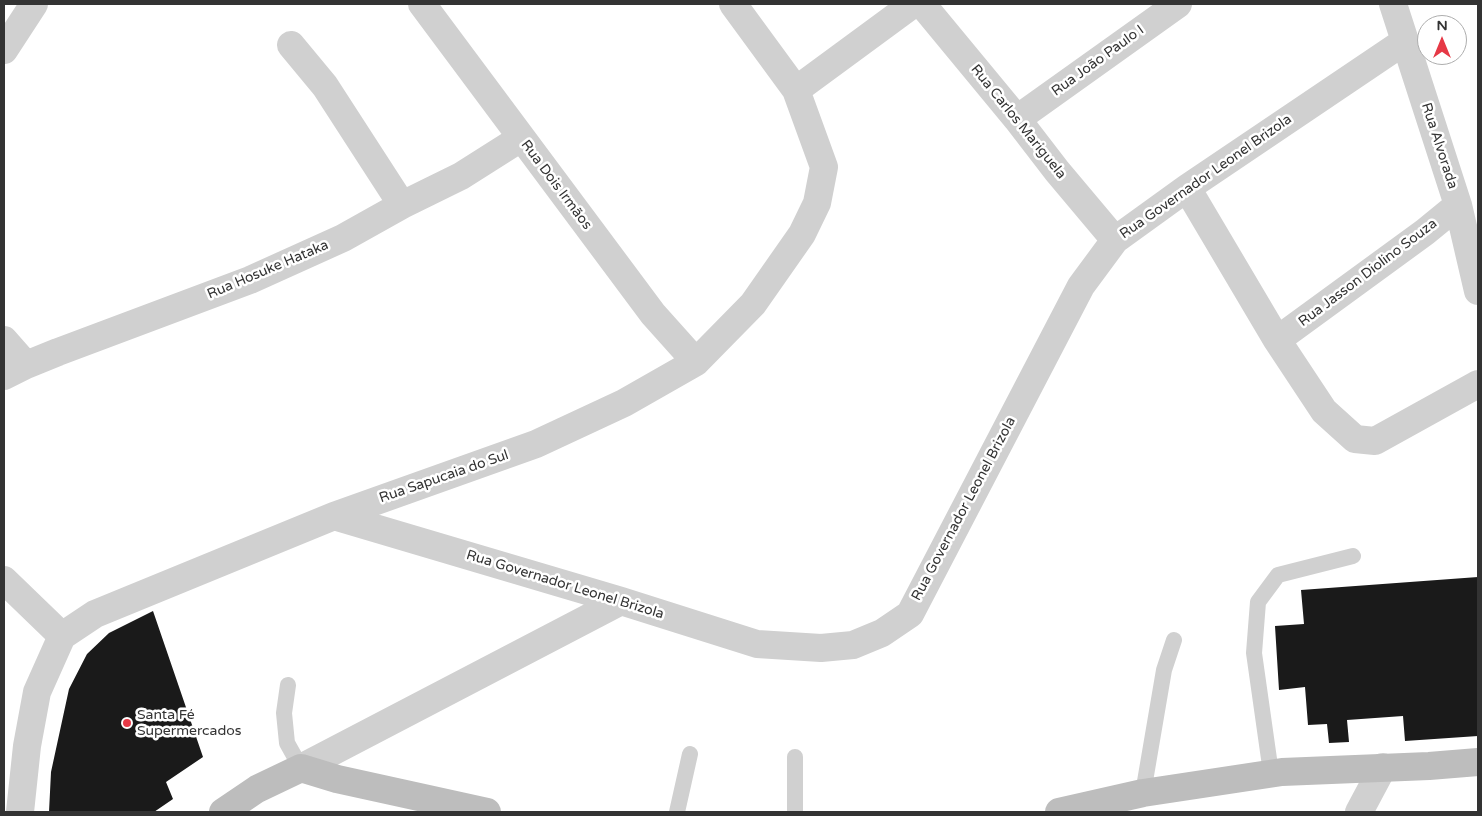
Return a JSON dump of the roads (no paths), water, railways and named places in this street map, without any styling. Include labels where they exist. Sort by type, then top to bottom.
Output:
[{"type":"main road","points":[[1059,812],[1142,803],[1271,773],[1478,762]]},
{"type":"main road","points":[[223,812],[257,789],[301,768],[337,779],[487,812]]},
{"type":"street","points":[[4,50],[34,4]]},
{"type":"street","name":"Rua Dois Irmãos","points":[[422,4],[654,314],[696,362]]},
{"type":"street","name":"Rua Sapucaia do Sul","points":[[62,636],[95,614],[334,516],[536,444],[624,403],[696,362],[753,304],[802,234],[817,203],[824,167],[796,90],[734,4]]},
{"type":"street","points":[[796,90],[913,4]]},
{"type":"street","name":"Rua Carlos Mariguela","points":[[922,4],[1018,119],[1057,171],[1115,240]]},
{"type":"street","name":"Rua João Paulo I","points":[[1018,119],[1178,4]]},
{"type":"street","name":"Rua Alvorada","points":[[1393,4],[1458,205],[1478,291]]},
{"type":"street","name":"Rua Governador Leonel Brizola","points":[[334,516],[621,601],[758,644],[821,648],[852,645],[882,633],[910,614],[1081,286],[1115,240],[1187,188],[1406,41]]},
{"type":"street","points":[[291,45],[325,86],[402,205]]},
{"type":"street","name":"Rua Hosuke Hataka","points":[[15,371],[250,280],[343,238],[402,205],[461,176],[521,138]]},
{"type":"street","points":[[1187,188],[1277,340],[1324,410],[1355,439],[1375,441],[1478,384]]},
{"type":"street","name":"Rua Jasson Diolino Souza","points":[[1277,340],[1425,232],[1458,205]]},
{"type":"street","points":[[4,340],[15,371]]},
{"type":"street","points":[[4,580],[62,636],[37,692],[27,746],[20,812]]},
{"type":"street","points":[[301,768],[621,601]]},
{"type":"street","points":[[1359,812],[1383,767]]},
{"type":"lane","points":[[1271,773],[1254,653],[1258,602],[1278,574],[1353,556]]},
{"type":"lane","points":[[1142,803],[1164,670],[1174,640]]},
{"type":"lane","points":[[288,685],[284,713],[287,743],[301,768]]},
{"type":"lane","points":[[677,812],[690,754]]},
{"type":"lane","points":[[795,757],[795,812]]},
{"type":"place","name":"Santa Fé Supermercados","points":[[127,723]]}]
